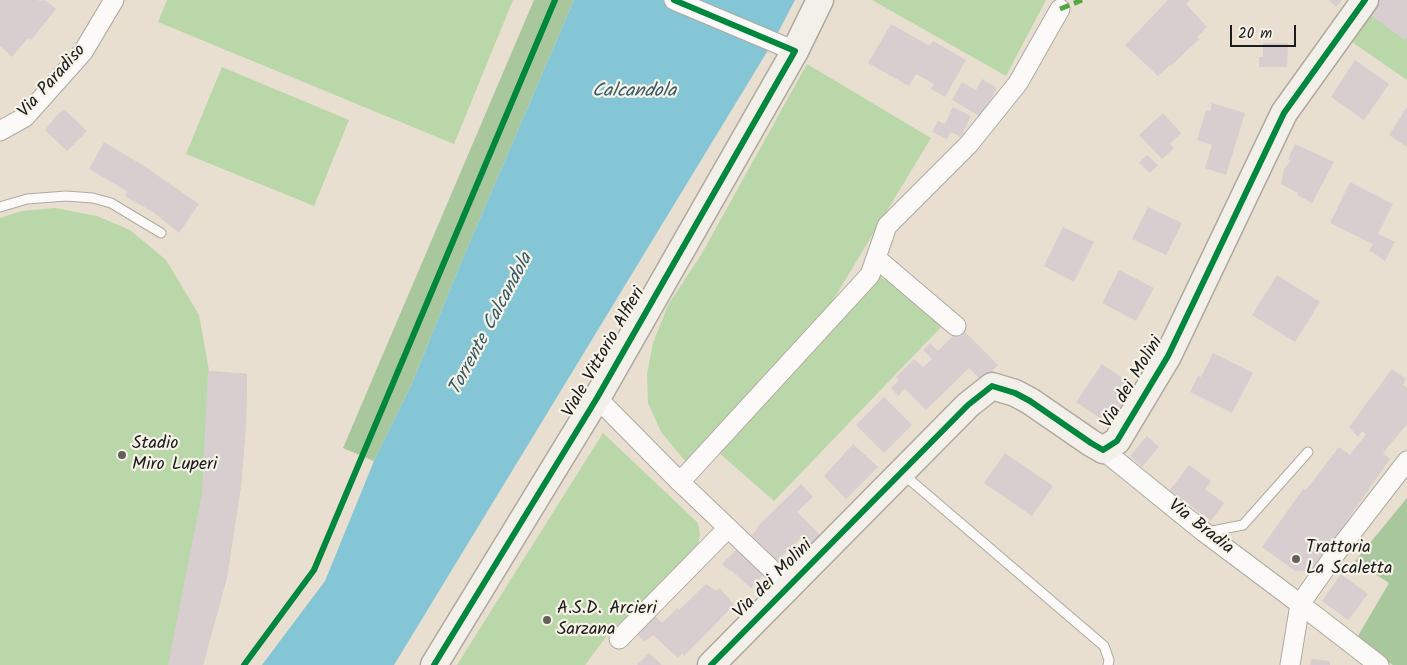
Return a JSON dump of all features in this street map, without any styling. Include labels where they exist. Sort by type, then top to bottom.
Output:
[{"type":"street","name":"Via Paradiso","points":[[0,131],[25,117],[83,52],[114,0]]},
{"type":"street","points":[[674,0],[795,51]]},
{"type":"street","name":"Viale Vittorio Alfieri","points":[[434,665],[597,398],[795,51],[820,0]]},
{"type":"street","name":"Via dei Molini","points":[[711,665],[968,405],[992,386],[1015,393],[1030,401],[1103,450],[1118,441],[1168,356],[1284,112],[1365,0]]},
{"type":"street","points":[[680,482],[870,275],[887,226],[969,144],[1018,83],[1060,9]]},
{"type":"street","points":[[876,258],[956,326]]},
{"type":"street","points":[[597,398],[680,482],[790,587]]},
{"type":"street","name":"Via Bradia","points":[[1103,450],[1204,532],[1379,665]]},
{"type":"street","points":[[1290,665],[1300,604],[1336,553],[1407,461]]},
{"type":"street","points":[[619,639],[728,528]]},
{"type":"lane","points":[[0,207],[27,199],[47,197],[93,198],[111,203],[161,232]]},
{"type":"lane","points":[[1204,532],[1243,525],[1308,452]]},
{"type":"lane","points":[[901,472],[1104,646],[1110,660],[1108,665]]},
{"type":"green space","points":[[167,0],[513,0],[454,144],[158,22]]},
{"type":"green space","points":[[534,0],[574,0],[460,265],[413,381],[374,461],[343,448]]},
{"type":"green space","points":[[872,0],[1046,0],[1006,76]]},
{"type":"green space","points":[[1378,0],[1407,0],[1407,80],[1352,42]]},
{"type":"green space","points":[[807,64],[931,138],[821,320],[686,462],[661,432],[648,403],[647,374],[653,343],[668,305],[701,255]]},
{"type":"green space","points":[[222,67],[349,120],[314,206],[186,154]]},
{"type":"green space","name":"Stadio Miro Luperi","points":[[55,208],[97,216],[130,230],[166,260],[199,315],[209,371],[247,374],[246,424],[241,485],[227,577],[203,665],[0,665],[0,218],[22,211]]},
{"type":"green space","points":[[879,276],[946,322],[774,501],[717,451]]},
{"type":"green space","points":[[603,433],[698,523],[700,534],[698,545],[606,637],[585,665],[457,665]]},
{"type":"green space","points":[[1407,498],[1407,665],[1393,665],[1355,641],[1389,583],[1355,561]]},
{"type":"water","name":"Calcandola","points":[[574,0],[795,0],[773,42],[394,665],[262,665],[325,581],[374,461],[413,381],[460,265]]},
{"type":"building","points":[[0,0],[45,0],[56,9],[31,40],[28,38],[12,57],[0,46]]},
{"type":"building","points":[[1168,0],[1190,0],[1186,4],[1207,27],[1197,37],[1199,39],[1158,76],[1125,45]]},
{"type":"building","points":[[1329,0],[1342,0],[1336,7]]},
{"type":"building","points":[[1381,0],[1407,0],[1407,37],[1405,40],[1370,15]]},
{"type":"building","points":[[891,24],[930,46],[933,41],[966,60],[945,97],[931,89],[934,84],[916,74],[909,86],[868,63]]},
{"type":"building","points":[[1263,43],[1288,43],[1287,67],[1259,67],[1259,57],[1263,57]]},
{"type":"building","points":[[1355,60],[1389,84],[1364,120],[1331,97]]},
{"type":"building","points":[[982,79],[997,88],[981,117],[952,100],[962,82],[976,90]]},
{"type":"building","points":[[1212,103],[1245,113],[1226,175],[1205,168],[1212,145],[1197,140],[1206,110],[1210,111]]},
{"type":"building","points":[[953,107],[971,116],[961,137],[951,132],[947,139],[932,132],[938,121],[945,124]]},
{"type":"building","points":[[1407,107],[1407,147],[1389,135]]},
{"type":"building","points":[[64,109],[87,131],[67,151],[45,130]]},
{"type":"building","points":[[1163,113],[1181,133],[1170,144],[1174,148],[1162,159],[1139,135]]},
{"type":"building","points":[[104,142],[144,166],[199,204],[179,233],[153,212],[125,196],[127,191],[89,169]]},
{"type":"building","points":[[1295,144],[1334,162],[1312,203],[1281,184],[1284,169],[1291,161],[1288,159]]},
{"type":"building","points":[[1147,155],[1158,165],[1150,173],[1139,163]]},
{"type":"building","points":[[1350,182],[1393,204],[1378,234],[1395,242],[1385,261],[1369,250],[1373,244],[1330,223]]},
{"type":"building","points":[[1148,207],[1182,223],[1166,255],[1132,239]]},
{"type":"building","points":[[1063,227],[1094,242],[1074,282],[1044,266]]},
{"type":"building","points":[[1119,270],[1154,288],[1136,321],[1102,303]]},
{"type":"building","points":[[1277,275],[1320,302],[1295,342],[1252,315]]},
{"type":"building","points":[[961,328],[998,365],[982,381],[969,368],[926,410],[905,389],[898,396],[891,388],[899,380],[896,377],[914,359],[923,367],[932,359],[923,350],[930,343],[938,351]]},
{"type":"building","points":[[1213,353],[1253,373],[1232,413],[1190,392],[1198,376],[1201,377]]},
{"type":"building","points":[[1102,364],[1140,390],[1114,427],[1076,402]]},
{"type":"building","points":[[1392,369],[1406,379],[1403,385],[1407,388],[1407,424],[1383,453],[1390,459],[1316,565],[1308,571],[1295,571],[1262,547],[1303,489],[1306,490],[1339,447],[1350,455],[1366,434],[1362,431],[1358,437],[1349,427]]},
{"type":"building","points":[[208,371],[247,374],[246,424],[241,485],[227,577],[203,665],[168,665],[202,493]]},
{"type":"building","points":[[884,397],[912,425],[884,453],[856,425]]},
{"type":"building","points":[[1147,436],[1159,447],[1142,467],[1130,456]]},
{"type":"building","points":[[853,444],[878,467],[846,499],[824,476]]},
{"type":"building","points":[[1005,453],[1053,486],[1032,516],[984,483]]},
{"type":"building","points":[[1189,465],[1211,481],[1205,489],[1224,503],[1211,521],[1170,490]]},
{"type":"building","points":[[801,484],[813,497],[797,512],[823,538],[814,549],[802,537],[777,561],[752,535],[757,527]]},
{"type":"building","points":[[741,545],[764,574],[751,588],[722,564]]},
{"type":"building","points":[[1341,574],[1368,594],[1348,620],[1322,601]]},
{"type":"building","points":[[706,584],[716,591],[720,588],[734,605],[684,656],[682,653],[678,658],[653,635],[644,642],[635,631],[653,614],[662,623],[677,608],[679,610]]},
{"type":"building","points":[[649,653],[662,665],[637,665]]},
{"type":"building","points":[[1311,659],[1330,661],[1330,665],[1310,665]]},
{"type":"marked path","points":[[1060,9],[1082,0]]},
{"type":"cycle path","points":[[244,665],[314,570],[555,0]]},
{"type":"cycle path","points":[[434,665],[597,398],[795,51],[674,0]]},
{"type":"cycle path","points":[[711,665],[968,405],[992,386],[1015,393],[1030,401],[1103,450],[1117,441],[1168,356],[1284,113],[1365,0]]},
{"type":"place","name":"Stadio Miro Luperi","points":[[122,455]]},
{"type":"place","name":"Trattoria La Scaletta","points":[[1296,559]]},
{"type":"place","name":"A.S.D. Arcieri Sarzana","points":[[547,620]]},
{"type":"water label","name":"Torrente Calcandola","points":[[492,325]]}]
